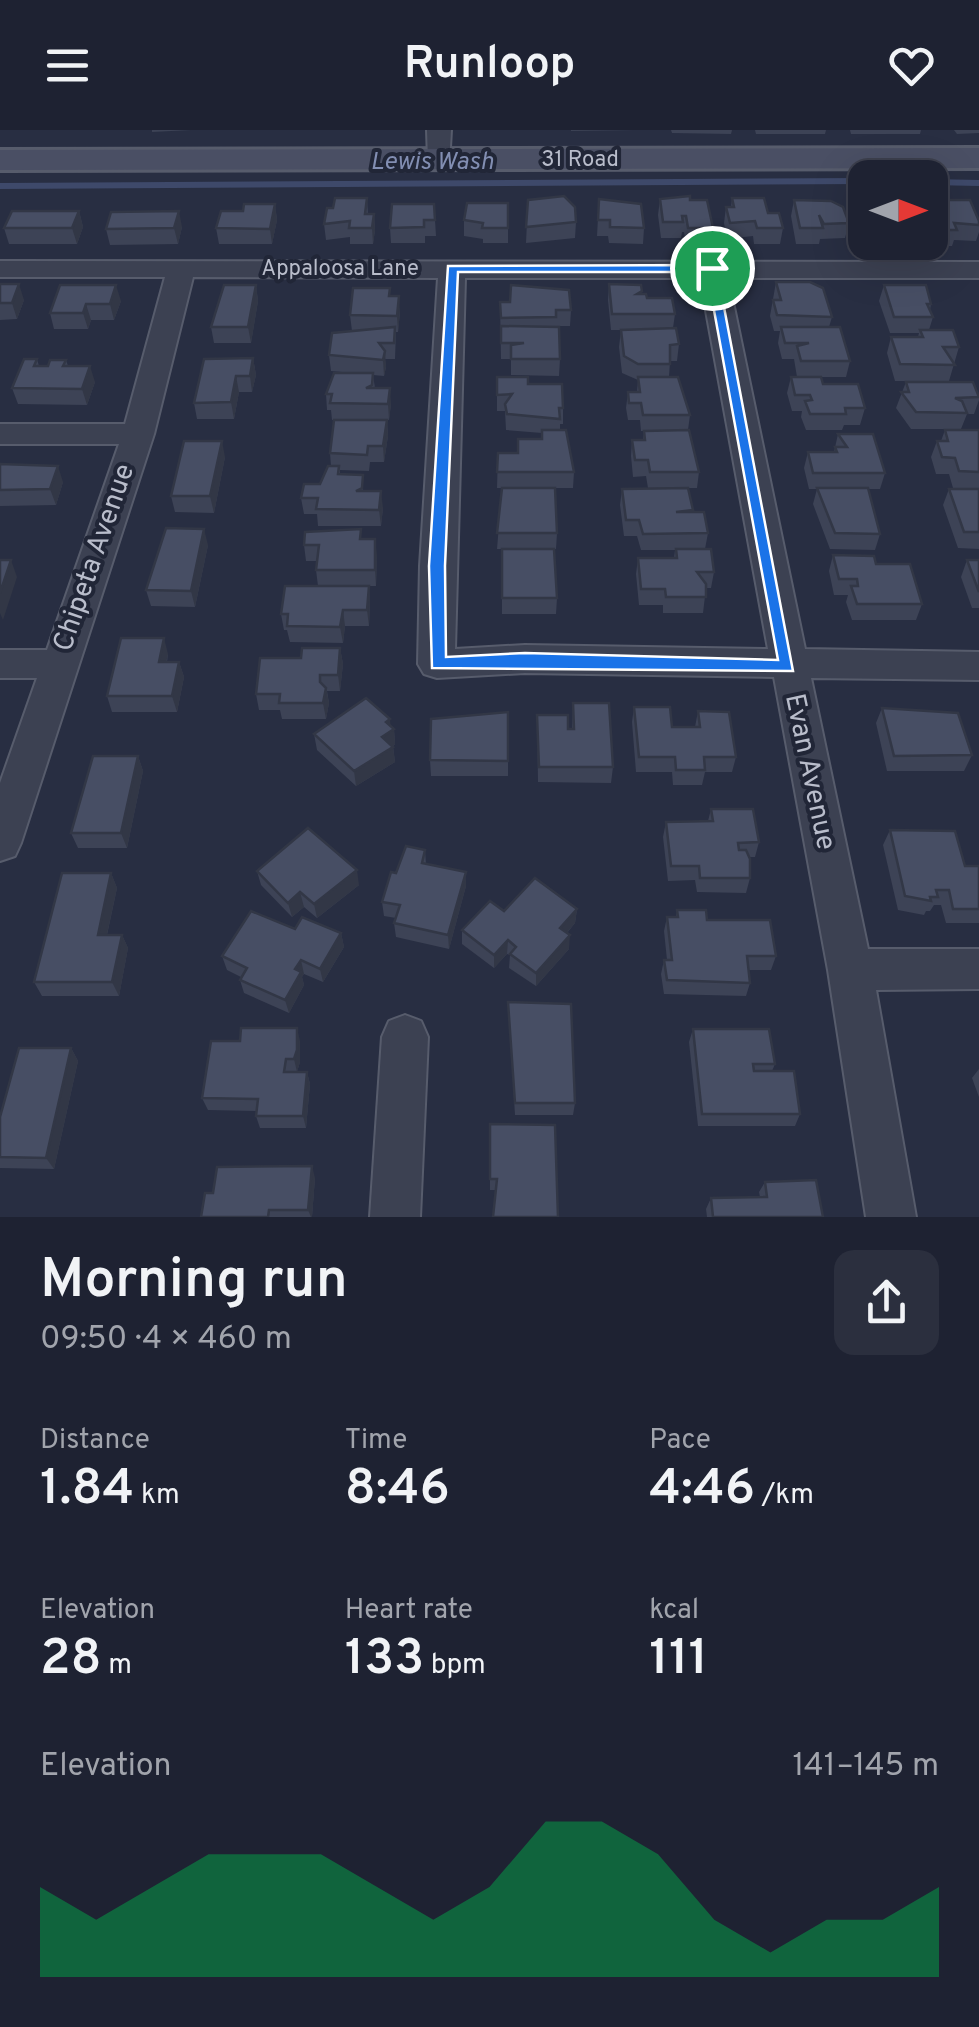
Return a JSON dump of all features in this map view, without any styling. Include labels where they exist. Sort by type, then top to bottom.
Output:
[{"type":"street","name":"31 Road","points":[[0,160],[440,145],[979,158]]},
{"type":"street","points":[[452,268],[437,566],[438,664],[525,659],[979,666]]},
{"type":"street","name":"Appaloosa Lane","points":[[0,269],[712,268],[975,278]]},
{"type":"street","name":"Evan Avenue","points":[[712,268],[787,666],[850,970],[891,1217]]},
{"type":"street","name":"Chipeta Avenue","points":[[0,843],[138,434],[181,270]]},
{"type":"street","points":[[0,434],[138,434]]},
{"type":"street","points":[[0,664],[59,664]]},
{"type":"street","points":[[850,970],[979,969]]},
{"type":"street","points":[[396,1217],[406,1037]]},
{"type":"building","points":[[564,196],[575,207],[576,222],[526,227],[528,200]]},
{"type":"building","points":[[690,196],[690,200],[707,200],[713,228],[688,228],[686,216],[682,216],[683,222],[663,222],[660,199]]},
{"type":"building","points":[[335,198],[367,198],[365,214],[374,214],[372,228],[349,228],[350,221],[324,224],[327,208],[333,208]]},
{"type":"building","points":[[732,198],[764,198],[768,213],[779,213],[783,228],[757,228],[755,221],[730,223],[726,207],[734,207]]},
{"type":"building","points":[[599,199],[641,204],[644,228],[610,227],[610,220],[598,220]]},
{"type":"building","points":[[794,200],[831,201],[843,207],[848,220],[824,224],[819,215],[823,228],[800,228]]},
{"type":"building","points":[[948,200],[970,200],[979,225],[954,223],[957,230],[948,230]]},
{"type":"building","points":[[467,203],[508,203],[508,228],[482,228],[483,223],[464,220]]},
{"type":"building","points":[[244,204],[275,204],[270,229],[216,228],[221,211],[243,211]]},
{"type":"building","points":[[392,204],[434,204],[435,220],[424,220],[424,227],[390,228]]},
{"type":"building","points":[[12,211],[79,211],[72,228],[4,228]]},
{"type":"building","points":[[179,211],[174,228],[106,229],[111,212]]},
{"type":"building","points":[[776,282],[810,282],[823,288],[832,317],[777,315],[773,300],[781,300]]},
{"type":"building","points":[[0,284],[19,284],[12,303],[0,303]]},
{"type":"building","points":[[609,284],[641,285],[642,291],[637,294],[672,298],[675,314],[612,314]]},
{"type":"building","points":[[60,285],[116,285],[110,304],[86,304],[83,313],[50,313]]},
{"type":"building","points":[[224,285],[256,285],[248,327],[211,327]]},
{"type":"building","points":[[511,285],[569,290],[571,310],[556,310],[556,317],[501,318],[500,302],[510,302]]},
{"type":"building","points":[[884,285],[926,285],[931,304],[927,304],[933,317],[894,317]]},
{"type":"building","points":[[353,288],[390,288],[389,296],[399,296],[397,316],[350,315]]},
{"type":"building","points":[[501,326],[559,327],[560,359],[511,359],[511,345],[524,343],[501,343]]},
{"type":"building","points":[[395,327],[394,343],[379,343],[385,351],[383,360],[329,355],[332,333]]},
{"type":"building","points":[[781,327],[840,327],[850,361],[801,361],[797,346],[809,343],[785,343]]},
{"type":"building","points":[[676,328],[679,344],[670,345],[670,364],[638,364],[624,356],[621,330]]},
{"type":"building","points":[[920,330],[953,330],[959,347],[943,347],[955,365],[900,364],[891,337],[923,337]]},
{"type":"building","points":[[253,358],[250,376],[236,376],[231,402],[194,403],[204,359]]},
{"type":"building","points":[[24,359],[37,359],[34,366],[66,360],[63,366],[90,366],[82,389],[12,388]]},
{"type":"building","points":[[334,373],[373,373],[372,385],[366,388],[390,388],[388,404],[330,403],[332,394],[326,394]]},
{"type":"building","points":[[497,377],[528,377],[528,384],[562,384],[560,419],[507,414],[505,404],[512,394],[497,395]]},
{"type":"building","points":[[638,377],[678,377],[690,415],[643,415],[641,403],[629,403],[628,392],[640,392]]},
{"type":"building","points":[[791,377],[821,377],[823,384],[858,384],[865,408],[845,408],[846,414],[810,414],[805,401],[812,400],[810,395],[795,395]]},
{"type":"building","points":[[906,382],[973,382],[979,397],[955,398],[962,401],[967,413],[916,412],[901,392],[909,392]]},
{"type":"building","points":[[334,420],[387,420],[383,446],[368,446],[367,455],[330,453]]},
{"type":"building","points":[[542,430],[566,430],[574,472],[497,472],[498,453],[518,453],[518,439],[542,439]]},
{"type":"building","points":[[689,430],[699,472],[650,472],[648,460],[635,460],[632,440],[645,440],[644,431]]},
{"type":"building","points":[[945,430],[979,430],[979,472],[959,471],[955,458],[942,457],[937,441],[948,441]]},
{"type":"building","points":[[838,434],[873,434],[885,473],[813,473],[808,452],[837,452],[835,447],[847,447]]},
{"type":"building","points":[[184,441],[222,441],[210,496],[171,496]]},
{"type":"building","points":[[0,464],[58,466],[50,489],[0,490]]},
{"type":"building","points":[[328,466],[339,466],[338,474],[363,475],[362,488],[356,491],[381,491],[379,510],[316,509],[318,498],[301,498],[304,484],[320,484]]},
{"type":"building","points":[[502,488],[555,488],[557,533],[497,533]]},
{"type":"building","points":[[688,488],[693,510],[676,512],[704,512],[708,533],[643,534],[639,520],[626,520],[622,489]]},
{"type":"building","points":[[817,488],[868,488],[880,534],[835,533]]},
{"type":"building","points":[[949,489],[979,489],[979,532],[964,532]]},
{"type":"building","points":[[166,528],[204,529],[191,591],[146,590]]},
{"type":"building","points":[[361,529],[360,539],[375,539],[375,570],[316,570],[319,545],[304,545],[305,532]]},
{"type":"building","points":[[502,549],[554,549],[557,598],[502,598]]},
{"type":"building","points":[[676,549],[711,549],[714,572],[697,572],[706,584],[706,597],[666,597],[665,589],[641,589],[638,558],[677,558]]},
{"type":"building","points":[[833,555],[874,556],[876,564],[910,564],[922,604],[857,604],[851,586],[858,586],[857,579],[839,579]]},
{"type":"building","points":[[0,560],[11,560],[0,593]]},
{"type":"building","points":[[967,560],[979,560],[979,592]]},
{"type":"building","points":[[285,586],[369,586],[367,610],[343,610],[340,627],[287,626],[288,614],[281,614]]},
{"type":"building","points":[[121,638],[164,638],[159,662],[179,662],[172,696],[107,696]]},
{"type":"building","points":[[302,648],[340,648],[338,675],[320,675],[326,688],[323,703],[279,703],[280,694],[256,694],[260,658],[301,658]]},
{"type":"building","points":[[366,698],[390,719],[386,722],[394,729],[382,737],[393,747],[354,771],[314,734]]},
{"type":"building","points":[[573,703],[609,703],[613,767],[539,767],[537,715],[568,715],[568,729],[574,729]]},
{"type":"building","points":[[634,707],[670,707],[672,727],[700,727],[698,711],[729,712],[736,757],[704,757],[705,770],[676,770],[675,757],[639,757]]},
{"type":"building","points":[[882,708],[958,713],[972,755],[894,756]]},
{"type":"building","points":[[508,712],[508,761],[430,760],[431,719]]},
{"type":"building","points":[[93,756],[138,756],[121,833],[71,833]]},
{"type":"building","points":[[711,809],[753,809],[759,842],[738,843],[739,850],[746,850],[750,859],[750,878],[700,878],[699,866],[671,866],[666,822],[713,821]]},
{"type":"building","points":[[308,828],[357,870],[314,904],[300,892],[288,903],[257,871]]},
{"type":"building","points":[[890,830],[955,831],[965,866],[979,866],[979,909],[953,909],[949,890],[936,890],[938,897],[930,897],[931,901],[905,896]]},
{"type":"building","points":[[406,846],[425,850],[422,863],[466,872],[448,935],[394,923],[400,905],[382,902],[391,872],[396,873]]},
{"type":"building","points":[[62,873],[111,873],[98,935],[122,935],[112,982],[34,982]]},
{"type":"building","points":[[535,878],[577,909],[560,928],[570,935],[536,973],[510,954],[516,947],[508,940],[494,955],[462,930],[490,901],[504,911]]},
{"type":"building","points":[[677,910],[706,910],[707,920],[770,920],[776,956],[747,956],[750,983],[667,980],[664,960],[672,960],[667,917],[678,917]]},
{"type":"building","points":[[251,911],[295,929],[302,917],[341,933],[320,969],[301,960],[295,969],[301,972],[285,1000],[240,980],[247,968],[222,956]]},
{"type":"building","points":[[508,1002],[571,1004],[575,1103],[515,1103]]},
{"type":"building","points":[[241,1028],[297,1028],[297,1050],[294,1059],[286,1059],[284,1072],[307,1072],[303,1116],[256,1116],[258,1099],[202,1098],[211,1041],[240,1041]]},
{"type":"building","points":[[693,1029],[769,1029],[775,1064],[753,1064],[754,1071],[794,1071],[800,1114],[702,1114]]},
{"type":"building","points":[[19,1048],[71,1048],[46,1158],[0,1157],[0,1117]]},
{"type":"building","points":[[490,1124],[555,1125],[558,1217],[493,1217],[497,1179],[490,1179]]},
{"type":"building","points":[[312,1166],[308,1210],[269,1210],[268,1217],[201,1217],[205,1193],[213,1193],[217,1167]]},
{"type":"building","points":[[816,1180],[823,1217],[713,1217],[711,1198],[767,1197],[765,1182]]},
{"type":"waterway","name":"Lewis Wash","points":[[0,186],[848,181]]},
{"type":"waterway","name":"Lewis Wash","points":[[948,182],[979,183]]},
{"type":"route","points":[[452,268],[712,268],[787,666],[525,659],[438,664],[437,566],[452,268]]}]
